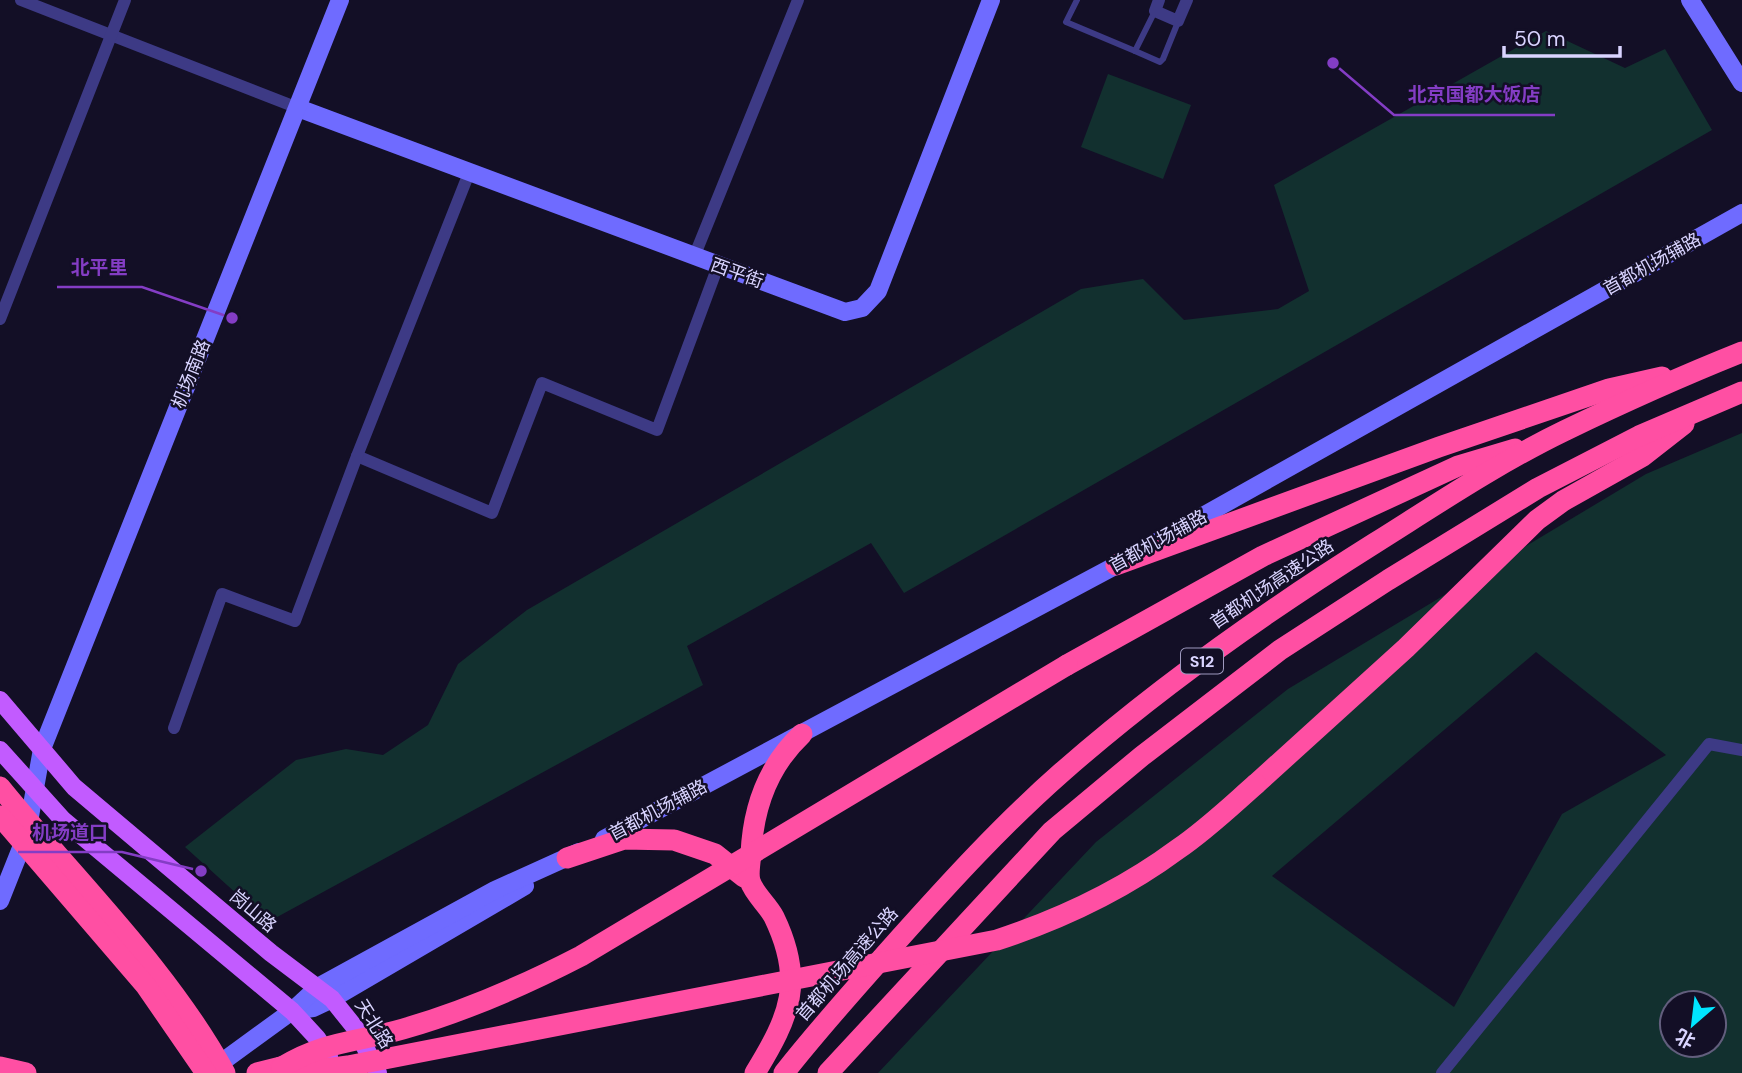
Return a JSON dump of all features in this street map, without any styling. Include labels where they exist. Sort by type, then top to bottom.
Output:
[{"type":"highway","name":"首都机场高速公路","points":[[783,1073],[933,902],[1024,808],[1082,755],[1176,680],[1287,599],[1436,503],[1563,432],[1742,352]]},
{"type":"highway","points":[[1116,565],[1439,447],[1597,393],[1708,365]]},
{"type":"highway","name":"S12","points":[[828,1073],[1052,831],[1142,755],[1280,650],[1538,488],[1639,436],[1742,392]]},
{"type":"highway","points":[[257,1073],[281,1067],[348,1066],[998,940],[1041,925],[1137,877],[1197,835],[1406,648],[1537,520],[1643,456],[1710,405]]},
{"type":"highway","points":[[281,1067],[313,1049],[400,1030],[436,1019],[532,981],[581,956],[1067,665],[1263,556],[1458,466],[1506,453],[1563,432]]},
{"type":"highway","points":[[750,881],[756,809],[768,779],[802,734]]},
{"type":"highway","points":[[0,787],[143,955],[191,1019],[225,1073]]},
{"type":"highway","points":[[0,816],[133,969],[206,1073]]},
{"type":"highway","points":[[567,858],[624,839],[674,840],[715,854],[750,881],[772,913],[783,937],[788,950],[791,985],[783,1022],[755,1073]]},
{"type":"highway","points":[[0,1067],[26,1073]]},
{"type":"main road","points":[[0,700],[42,749]]},
{"type":"main road","name":"岗山路","points":[[42,749],[74,787],[271,953],[325,993]]},
{"type":"main road","points":[[0,750],[63,820],[292,1012],[317,1038],[337,1073]]},
{"type":"main road","name":"天北路","points":[[325,993],[356,1028],[378,1073]]},
{"type":"street","points":[[21,0],[298,108]]},
{"type":"street","points":[[0,319],[125,0]]},
{"type":"street","name":"机场南路","points":[[42,749],[340,0]]},
{"type":"street","points":[[694,257],[798,0]]},
{"type":"street","name":"西平街","points":[[298,108],[845,313],[862,308],[878,291],[991,0]]},
{"type":"street","points":[[1157,6],[1178,21],[1187,0]]},
{"type":"street","points":[[1690,0],[1742,83]]},
{"type":"street","points":[[174,729],[222,594],[295,621],[469,173]]},
{"type":"street","name":"首都机场辅路","points":[[206,1073],[292,1012],[313,1008],[325,993],[502,901],[567,858],[1116,565],[1742,213]]},
{"type":"street","points":[[357,456],[492,513],[542,383],[657,430],[718,266]]},
{"type":"street","points":[[1441,1073],[1709,744],[1742,750]]},
{"type":"street","points":[[0,831],[19,772],[42,749]]},
{"type":"street","points":[[0,901],[27,833],[42,749]]},
{"type":"lane","points":[[1077,0],[1066,22],[1160,62],[1178,21]]},
{"type":"lane","points":[[1135,51],[1157,6]]},
{"type":"green space","points":[[1546,31],[1625,68],[1665,49],[1712,130],[904,593],[871,543],[687,646],[703,685],[268,922],[185,847],[296,760],[346,749],[383,755],[428,725],[458,664],[527,610],[1081,289],[1143,279],[1184,320],[1278,309],[1309,291],[1274,185]]},
{"type":"green space","points":[[1108,74],[1191,105],[1163,179],[1081,147]]},
{"type":"green space","points":[[1742,433],[1742,1073],[878,1073],[1096,842],[1288,689],[1646,474]],"holes":[[[1536,652],[1666,755],[1562,814],[1454,1007],[1272,876]]]},
{"type":"place","name":"北京国都大饭店","points":[[1333,63]]},
{"type":"place","name":"北平里","points":[[232,318]]},
{"type":"place","name":"机场道口","points":[[201,871]]}]
